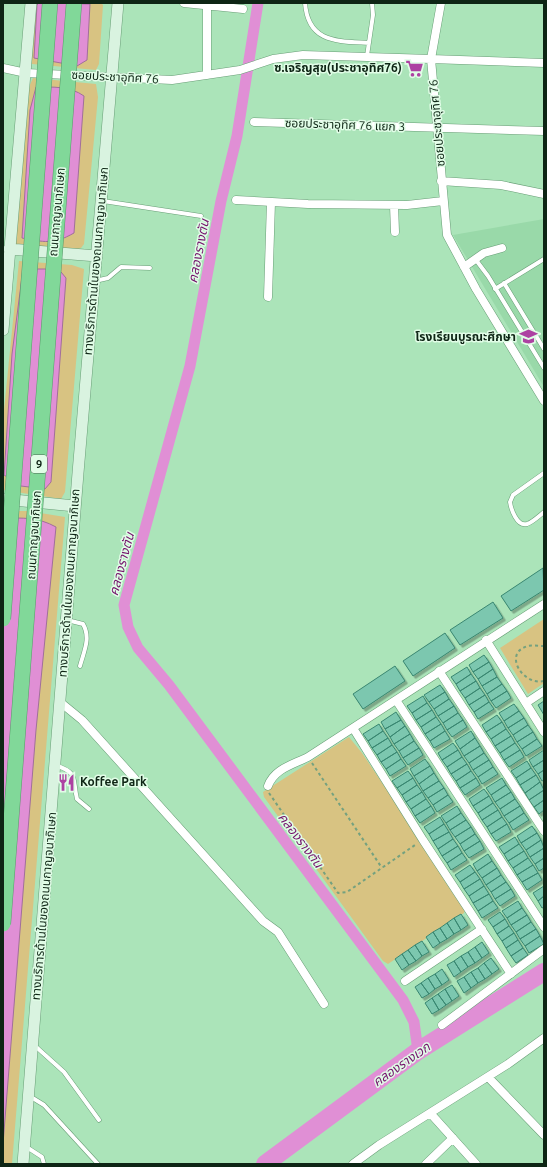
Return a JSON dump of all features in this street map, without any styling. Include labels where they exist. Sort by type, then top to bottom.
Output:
[{"type":"highway","name":"ถนนกาญจนาภิเษก","points":[[3,619],[50,3]]},
{"type":"highway","name":"ถนนกาญจนาภิเษก","points":[[3,924],[74,3]]},
{"type":"main road","points":[[3,330],[6,248],[26,73],[31,3]]},
{"type":"main road","name":"ทางบริการด้านในของถนนกาญจนาภิเษก","points":[[23,1164],[75,506],[113,76],[118,3]]},
{"type":"main road","points":[[6,248],[97,256]]},
{"type":"main road","points":[[3,499],[75,506]]},
{"type":"street","points":[[184,3],[243,9]]},
{"type":"street","points":[[441,3],[431,59],[544,63]]},
{"type":"street","points":[[207,5],[207,75]]},
{"type":"street","name":"ซอยประชาอุทิศ 76","points":[[3,68],[26,73],[172,80],[240,70],[286,56],[368,56],[431,59],[447,235],[464,267],[544,401]]},
{"type":"street","name":"ซอยประชาอุทิศ 76 แยก 3","points":[[254,122],[544,131]]},
{"type":"street","points":[[441,182],[501,185],[544,194]]},
{"type":"street","points":[[236,200],[394,205],[416,205],[443,201]]},
{"type":"street","points":[[268,297],[271,202]]},
{"type":"street","points":[[394,205],[395,232]]},
{"type":"street","points":[[464,267],[484,253],[502,248]]},
{"type":"street","points":[[268,786],[271,778],[276,772],[308,757],[486,640],[544,604]]},
{"type":"street","points":[[486,640],[544,732]]},
{"type":"street","points":[[439,671],[544,831]]},
{"type":"street","points":[[526,703],[544,690]]},
{"type":"street","points":[[396,700],[544,927]]},
{"type":"street","points":[[60,702],[82,720],[263,921],[278,932],[324,1004]]},
{"type":"street","points":[[353,728],[423,840],[511,974]]},
{"type":"street","points":[[405,981],[482,929]]},
{"type":"street","points":[[442,1024],[544,949]]},
{"type":"street","points":[[353,1164],[379,1145],[431,1114],[488,1077],[544,1038]]},
{"type":"street","points":[[488,1077],[544,1135]]},
{"type":"street","points":[[431,1114],[476,1164]]},
{"type":"street","points":[[426,1164],[453,1138]]},
{"type":"lane","points":[[306,3],[308,18],[314,29],[322,37],[333,40],[369,43]]},
{"type":"lane","points":[[368,56],[373,15],[372,3]]},
{"type":"lane","points":[[102,201],[201,216]]},
{"type":"lane","points":[[495,289],[544,259]]},
{"type":"lane","points":[[476,260],[544,368]]},
{"type":"lane","points":[[95,281],[108,278],[121,267],[150,268]]},
{"type":"lane","points":[[504,284],[544,349]]},
{"type":"lane","points":[[544,473],[513,494],[510,502],[518,521],[523,524],[527,524],[544,512]]},
{"type":"lane","points":[[66,620],[83,624],[86,629],[88,639],[80,666]]},
{"type":"lane","points":[[55,765],[69,770],[74,776],[77,799],[89,809]]},
{"type":"lane","points":[[33,1044],[64,1072],[99,1120]]},
{"type":"lane","points":[[29,1095],[44,1105],[98,1164]]},
{"type":"lane","points":[[25,1146],[42,1157],[44,1164]]},
{"type":"path","points":[[544,646],[528,646],[522,649],[516,655],[515,663],[522,674],[531,680],[544,681]]},
{"type":"path","points":[[308,757],[382,868]]},
{"type":"path","points":[[268,786],[268,792],[338,893],[347,892],[423,840]]},
{"type":"shaded area","points":[[27,3],[101,3],[103,5],[99,64],[96,70],[22,63]]},
{"type":"shaded area","points":[[39,3],[90,4],[87,60],[77,66],[34,58],[37,5]]},
{"type":"shaded area","points":[[33,78],[96,84],[98,97],[84,244],[81,248],[74,250],[15,245],[28,89]]},
{"type":"shaded area","points":[[36,87],[55,87],[73,90],[84,96],[74,233],[67,237],[48,242],[22,238],[30,110]]},
{"type":"shaded area","name":"โรงเรียนบูรณะศึกษา","points":[[544,219],[544,387],[453,235]]},
{"type":"shaded area","points":[[19,261],[72,265],[84,269],[65,492],[61,499],[3,490],[3,420]]},
{"type":"shaded area","points":[[23,269],[45,269],[61,272],[66,278],[51,482],[45,489],[21,486],[4,475],[12,354]]},
{"type":"shaded area","points":[[3,511],[28,511],[65,517],[12,1164],[3,1164]]},
{"type":"shaded area","points":[[3,518],[24,518],[43,521],[56,527],[36,730],[3,1144]]},
{"type":"shaded area","points":[[544,619],[544,683],[528,694],[500,648]]},
{"type":"shaded area","points":[[349,737],[362,753],[466,907],[464,913],[388,964],[383,961],[264,797],[263,792]]},
{"type":"building","points":[[543,568],[544,590],[511,611],[501,596]]},
{"type":"building","points":[[493,602],[503,618],[460,645],[450,630]]},
{"type":"building","points":[[445,633],[455,648],[413,676],[403,661]]},
{"type":"building","points":[[484,655],[489,662],[473,672],[469,665]]},
{"type":"building","points":[[489,662],[493,669],[478,679],[473,672]]},
{"type":"building","points":[[395,666],[405,681],[363,709],[353,694]]},
{"type":"building","points":[[467,667],[471,674],[456,684],[451,677]]},
{"type":"building","points":[[493,669],[497,677],[482,686],[478,679]]},
{"type":"building","points":[[471,674],[476,681],[460,691],[456,684]]},
{"type":"building","points":[[497,677],[502,684],[487,694],[482,686]]},
{"type":"building","points":[[476,681],[480,688],[465,698],[460,691]]},
{"type":"building","points":[[502,684],[507,691],[491,701],[487,694]]},
{"type":"building","points":[[440,685],[445,692],[429,702],[424,695]]},
{"type":"building","points":[[480,688],[485,695],[469,705],[465,698]]},
{"type":"building","points":[[507,691],[511,698],[496,708],[491,701]]},
{"type":"building","points":[[445,692],[449,699],[434,709],[429,702]]},
{"type":"building","points":[[485,695],[489,702],[474,712],[469,705]]},
{"type":"building","points":[[423,696],[427,703],[412,713],[407,706]]},
{"type":"building","points":[[449,699],[454,706],[438,716],[434,709]]},
{"type":"building","points":[[544,701],[544,715],[538,705]]},
{"type":"building","points":[[489,702],[494,709],[478,719],[474,712]]},
{"type":"building","points":[[427,703],[432,710],[416,720],[412,713]]},
{"type":"building","points":[[514,704],[519,711],[504,721],[499,713]]},
{"type":"building","points":[[454,706],[458,713],[443,723],[438,716]]},
{"type":"building","points":[[432,710],[436,717],[421,727],[416,720]]},
{"type":"building","points":[[519,711],[524,718],[508,728],[504,721]]},
{"type":"building","points":[[396,712],[401,720],[385,729],[381,722]]},
{"type":"building","points":[[458,713],[463,720],[447,730],[443,723]]},
{"type":"building","points":[[497,715],[502,722],[486,732],[482,725]]},
{"type":"building","points":[[436,717],[441,724],[425,734],[421,727]]},
{"type":"building","points":[[524,718],[528,725],[513,735],[508,728]]},
{"type":"building","points":[[401,720],[405,726],[390,737],[385,729]]},
{"type":"building","points":[[463,720],[467,727],[452,737],[447,730]]},
{"type":"building","points":[[502,722],[506,729],[491,739],[486,732]]},
{"type":"building","points":[[379,724],[383,731],[368,741],[363,734]]},
{"type":"building","points":[[441,724],[445,731],[430,741],[425,734]]},
{"type":"building","points":[[528,725],[533,732],[517,742],[513,735]]},
{"type":"building","points":[[405,726],[410,734],[394,744],[390,737]]},
{"type":"building","points":[[506,729],[511,736],[495,746],[491,739]]},
{"type":"building","points":[[383,731],[388,738],[372,748],[368,741]]},
{"type":"building","points":[[445,731],[450,739],[434,748],[430,741]]},
{"type":"building","points":[[471,731],[475,738],[460,749],[455,741]]},
{"type":"building","points":[[533,732],[537,739],[522,749],[517,742]]},
{"type":"building","points":[[410,734],[414,741],[399,751],[394,744]]},
{"type":"building","points":[[511,736],[515,743],[500,753],[495,746]]},
{"type":"building","points":[[388,738],[392,745],[377,755],[372,748]]},
{"type":"building","points":[[475,738],[480,746],[464,756],[460,749]]},
{"type":"building","points":[[537,739],[542,746],[526,756],[522,749]]},
{"type":"building","points":[[414,741],[419,748],[403,758],[399,751]]},
{"type":"building","points":[[453,743],[458,750],[442,760],[438,753]]},
{"type":"building","points":[[515,743],[520,750],[504,760],[500,753]]},
{"type":"building","points":[[392,745],[397,752],[381,762],[377,755]]},
{"type":"building","points":[[480,746],[484,753],[469,763],[464,756]]},
{"type":"building","points":[[419,748],[423,755],[408,765],[403,758]]},
{"type":"building","points":[[458,750],[462,757],[447,767],[442,760]]},
{"type":"building","points":[[520,750],[524,757],[509,767],[504,760]]},
{"type":"building","points":[[544,750],[544,760],[533,767],[529,760]]},
{"type":"building","points":[[397,752],[401,759],[386,769],[381,762]]},
{"type":"building","points":[[484,753],[489,760],[473,770],[469,763]]},
{"type":"building","points":[[462,757],[467,764],[451,774],[447,767]]},
{"type":"building","points":[[401,759],[406,766],[390,776],[386,769]]},
{"type":"building","points":[[425,759],[430,766],[414,776],[410,769]]},
{"type":"building","points":[[489,760],[493,767],[478,777],[473,770]]},
{"type":"building","points":[[544,760],[544,770],[538,774],[533,767]]},
{"type":"building","points":[[527,761],[531,768],[516,778],[511,771]]},
{"type":"building","points":[[467,764],[471,771],[456,781],[451,774]]},
{"type":"building","points":[[430,766],[434,773],[419,784],[414,776]]},
{"type":"building","points":[[493,767],[498,774],[482,784],[478,777]]},
{"type":"building","points":[[531,768],[536,775],[520,785],[516,778]]},
{"type":"building","points":[[544,770],[544,780],[542,781],[538,774]]},
{"type":"building","points":[[408,771],[413,778],[397,788],[392,781]]},
{"type":"building","points":[[471,771],[476,778],[460,788],[456,781]]},
{"type":"building","points":[[434,773],[439,781],[423,791],[419,784]]},
{"type":"building","points":[[536,775],[540,782],[525,793],[520,785]]},
{"type":"building","points":[[413,778],[417,785],[402,795],[397,788]]},
{"type":"building","points":[[476,778],[480,785],[465,795],[460,788]]},
{"type":"building","points":[[502,778],[506,785],[491,795],[486,788]]},
{"type":"building","points":[[439,781],[444,788],[428,798],[423,791]]},
{"type":"building","points":[[540,782],[544,790],[529,800],[525,793]]},
{"type":"building","points":[[417,785],[422,792],[406,802],[402,795]]},
{"type":"building","points":[[506,785],[511,792],[495,802],[491,795]]},
{"type":"building","points":[[444,788],[448,795],[433,805],[428,798]]},
{"type":"building","points":[[484,789],[489,796],[473,806],[469,799]]},
{"type":"building","points":[[544,790],[544,800],[534,807],[529,800]]},
{"type":"building","points":[[422,792],[426,799],[411,809],[406,802]]},
{"type":"building","points":[[511,792],[515,799],[500,809],[495,802]]},
{"type":"building","points":[[448,795],[453,802],[437,812],[433,805]]},
{"type":"building","points":[[489,796],[493,803],[478,813],[473,806]]},
{"type":"building","points":[[426,799],[431,806],[415,816],[411,809]]},
{"type":"building","points":[[515,799],[520,806],[504,816],[500,809]]},
{"type":"building","points":[[544,800],[544,810],[539,814],[534,807]]},
{"type":"building","points":[[493,803],[498,810],[482,820],[478,813]]},
{"type":"building","points":[[431,806],[435,813],[420,823],[415,816]]},
{"type":"building","points":[[457,806],[461,813],[446,823],[441,816]]},
{"type":"building","points":[[520,806],[524,813],[509,823],[504,816]]},
{"type":"building","points":[[498,810],[502,817],[487,827],[482,820]]},
{"type":"building","points":[[461,813],[466,820],[450,830],[446,823]]},
{"type":"building","points":[[524,813],[529,820],[513,830],[509,823]]},
{"type":"building","points":[[440,817],[444,824],[429,834],[424,827]]},
{"type":"building","points":[[502,817],[507,824],[491,834],[487,827]]},
{"type":"building","points":[[466,820],[471,827],[455,837],[450,830]]},
{"type":"building","points":[[444,824],[449,832],[433,841],[429,834]]},
{"type":"building","points":[[507,824],[511,832],[496,841],[491,834]]},
{"type":"building","points":[[532,826],[537,833],[521,843],[517,836]]},
{"type":"building","points":[[471,827],[475,834],[460,844],[455,837]]},
{"type":"building","points":[[449,832],[453,839],[438,849],[433,841]]},
{"type":"building","points":[[537,833],[541,840],[526,850],[521,843]]},
{"type":"building","points":[[475,834],[480,841],[464,851],[460,844]]},
{"type":"building","points":[[515,837],[519,844],[504,854],[499,847]]},
{"type":"building","points":[[453,839],[458,846],[442,856],[438,849]]},
{"type":"building","points":[[541,840],[544,848],[530,857],[526,850]]},
{"type":"building","points":[[480,841],[484,849],[469,858],[464,851]]},
{"type":"building","points":[[519,844],[524,851],[508,861],[504,854]]},
{"type":"building","points":[[458,846],[462,853],[447,863],[442,856]]},
{"type":"building","points":[[544,848],[544,858],[535,864],[530,857]]},
{"type":"building","points":[[524,851],[528,858],[513,868],[508,861]]},
{"type":"building","points":[[462,853],[467,860],[451,870],[447,863]]},
{"type":"building","points":[[488,854],[492,861],[477,871],[473,864]]},
{"type":"building","points":[[528,858],[533,865],[517,875],[513,868]]},
{"type":"building","points":[[544,858],[544,868],[539,871],[535,864]]},
{"type":"building","points":[[492,861],[497,868],[482,878],[477,871]]},
{"type":"building","points":[[470,865],[475,872],[460,882],[455,875]]},
{"type":"building","points":[[533,865],[538,873],[522,882],[517,875]]},
{"type":"building","points":[[497,868],[501,875],[486,885],[482,878]]},
{"type":"building","points":[[475,872],[480,879],[464,889],[460,882]]},
{"type":"building","points":[[538,873],[542,880],[527,890],[522,882]]},
{"type":"building","points":[[501,875],[506,882],[491,892],[486,885]]},
{"type":"building","points":[[480,879],[484,886],[469,896],[464,889]]},
{"type":"building","points":[[506,882],[511,889],[495,899],[491,892]]},
{"type":"building","points":[[484,886],[489,894],[473,903],[469,896]]},
{"type":"building","points":[[544,886],[544,896],[538,901],[533,893]]},
{"type":"building","points":[[511,889],[515,896],[500,906],[495,899]]},
{"type":"building","points":[[489,894],[493,901],[478,911],[473,903]]},
{"type":"building","points":[[544,896],[544,907],[542,908],[538,901]]},
{"type":"building","points":[[493,901],[498,908],[482,918],[478,911]]},
{"type":"building","points":[[518,901],[522,908],[507,918],[502,911]]},
{"type":"building","points":[[522,908],[527,915],[511,925],[507,918]]},
{"type":"building","points":[[500,912],[505,919],[493,927],[488,920]]},
{"type":"building","points":[[461,914],[468,925],[461,930],[454,918]]},
{"type":"building","points":[[527,915],[531,922],[516,932],[511,925]]},
{"type":"building","points":[[454,918],[461,930],[454,934],[447,923]]},
{"type":"building","points":[[505,919],[509,926],[497,934],[493,927]]},
{"type":"building","points":[[531,922],[536,929],[520,939],[516,932]]},
{"type":"building","points":[[447,923],[454,934],[447,939],[440,928]]},
{"type":"building","points":[[509,926],[514,933],[502,941],[497,934]]},
{"type":"building","points":[[440,928],[447,939],[440,943],[433,932]]},
{"type":"building","points":[[536,929],[540,936],[525,946],[520,939]]},
{"type":"building","points":[[433,932],[440,943],[433,948],[426,937]]},
{"type":"building","points":[[514,933],[518,940],[506,948],[502,941]]},
{"type":"building","points":[[540,936],[544,944],[529,953],[525,946]]},
{"type":"building","points":[[518,940],[523,948],[511,956],[506,948]]},
{"type":"building","points":[[422,941],[429,952],[422,956],[415,945]]},
{"type":"building","points":[[482,942],[489,953],[482,958],[475,947]]},
{"type":"building","points":[[415,945],[422,956],[416,961],[408,950]]},
{"type":"building","points":[[475,947],[482,958],[475,963],[468,952]]},
{"type":"building","points":[[523,948],[528,955],[516,963],[511,956]]},
{"type":"building","points":[[408,950],[416,961],[409,965],[402,954]]},
{"type":"building","points":[[468,952],[475,963],[468,967],[461,956]]},
{"type":"building","points":[[402,954],[409,965],[402,970],[395,959]]},
{"type":"building","points":[[461,956],[468,967],[461,972],[454,961]]},
{"type":"building","points":[[491,958],[499,969],[492,974],[484,963]]},
{"type":"building","points":[[454,961],[461,972],[454,977],[447,965]]},
{"type":"building","points":[[484,963],[492,974],[485,979],[478,968]]},
{"type":"building","points":[[478,968],[485,979],[478,983],[471,972]]},
{"type":"building","points":[[442,969],[449,980],[442,985],[435,974]]},
{"type":"building","points":[[471,972],[478,983],[471,988],[464,977]]},
{"type":"building","points":[[435,974],[442,985],[435,989],[428,978]]},
{"type":"building","points":[[464,977],[471,988],[464,993],[457,981]]},
{"type":"building","points":[[428,978],[435,989],[429,994],[421,983]]},
{"type":"building","points":[[421,983],[429,994],[422,998],[415,987]]},
{"type":"building","points":[[452,985],[459,996],[452,1001],[445,989]]},
{"type":"building","points":[[445,989],[452,1001],[446,1005],[438,994]]},
{"type":"building","points":[[438,994],[446,1005],[439,1010],[432,998]]},
{"type":"building","points":[[432,998],[439,1010],[432,1014],[425,1003]]},
{"type":"waterway","name":"คลองรางตัน","points":[[258,3],[237,136],[221,201],[190,366],[124,605],[128,627],[138,648],[169,685],[403,1000],[414,1022],[418,1051]]},
{"type":"waterway","name":"คลองรางเวก","points":[[265,1164],[418,1051],[544,972]]},
{"type":"place","name":"ซ.เจริญสุข(ประชาอุทิศ76)","points":[[415,68]]},
{"type":"place","name":"โรงเรียนบูรณะศึกษา","points":[[529,337]]},
{"type":"place","name":"Koffee Park","points":[[67,782]]}]
